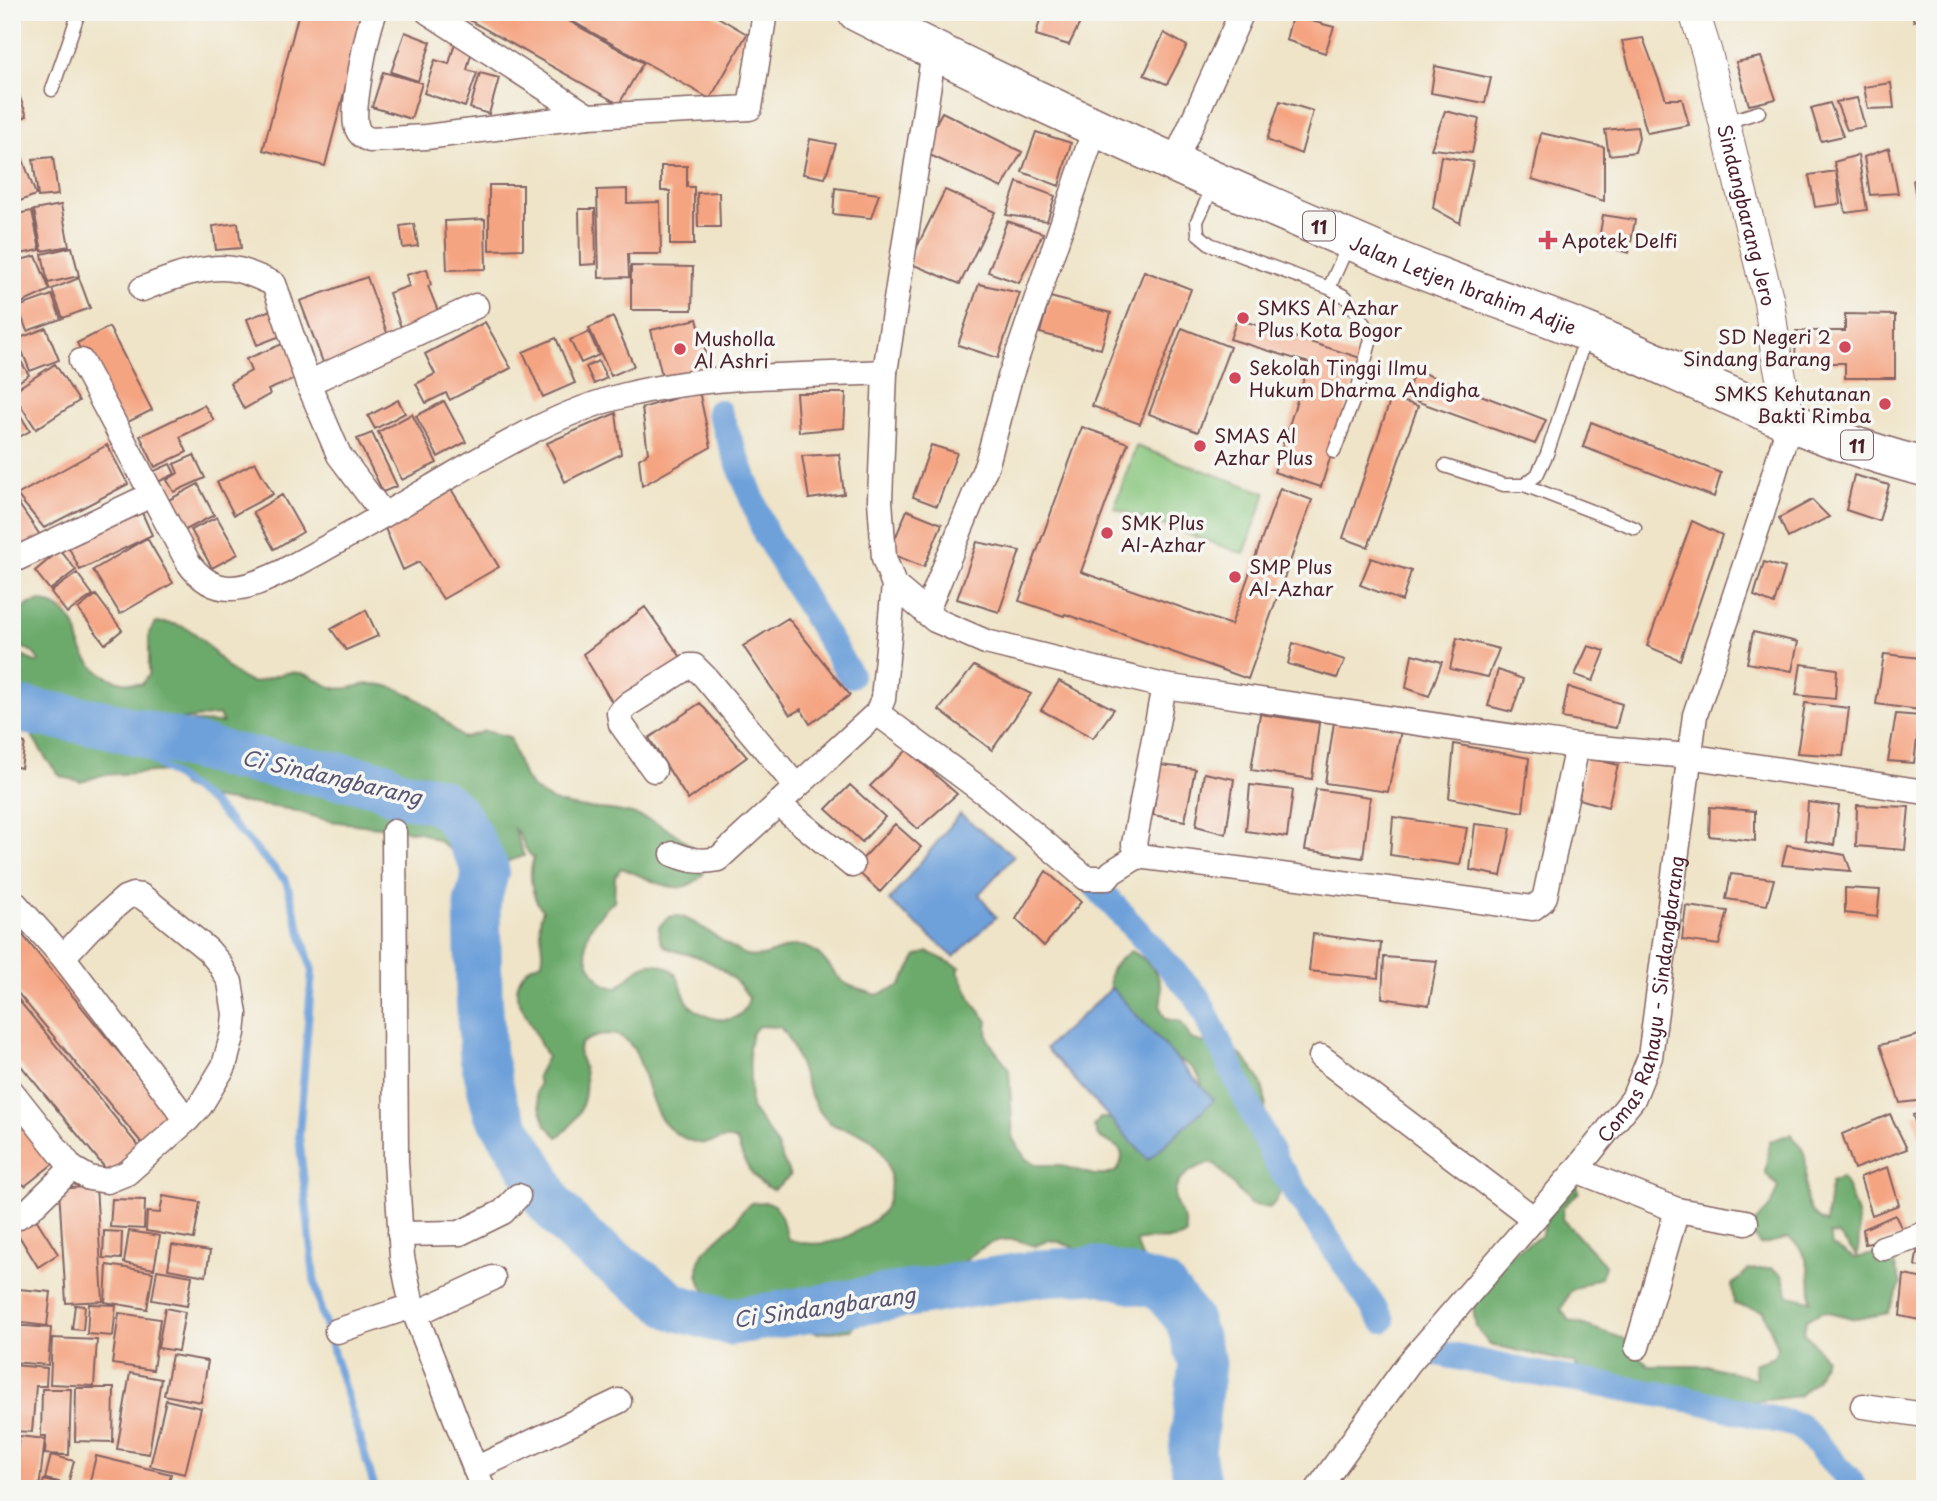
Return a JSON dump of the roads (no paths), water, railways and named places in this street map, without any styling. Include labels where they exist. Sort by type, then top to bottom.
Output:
[{"type":"main road","name":"Jalan Letjen Ibrahim Adjie","points":[[857,12],[1095,128],[1351,240],[1587,333],[1790,421],[1900,461],[1925,467]]},
{"type":"street","points":[[375,12],[369,29],[355,114],[358,131],[366,138],[426,137],[588,116],[750,108],[761,13]]},
{"type":"street","points":[[428,12],[588,116]]},
{"type":"street","points":[[1174,163],[1242,12]]},
{"type":"street","name":"Sindangbarang Jero","points":[[1694,12],[1707,53],[1769,302],[1790,421]]},
{"type":"street","points":[[673,854],[692,861],[718,859],[796,786],[836,753],[877,713],[883,699],[894,585],[884,558],[880,500],[886,372],[934,51]]},
{"type":"street","points":[[926,613],[987,464],[1010,377],[1095,128]]},
{"type":"street","points":[[142,289],[173,277],[225,269],[236,269],[274,284],[308,383],[340,455],[384,515]]},
{"type":"street","points":[[308,383],[476,306]]},
{"type":"street","points":[[81,361],[151,495],[198,576],[213,586],[229,589],[252,586],[282,572],[551,422],[624,396],[672,385],[711,381],[886,372]]},
{"type":"street","name":"Comas Rahayu - Sindangbarang","points":[[1318,1489],[1408,1364],[1633,1100],[1650,1057],[1695,715],[1790,421]]},
{"type":"street","points":[[12,561],[151,495]]},
{"type":"street","points":[[894,585],[926,613],[954,630],[986,642],[1164,686],[1577,746],[1688,756],[1925,792]]},
{"type":"street","points":[[654,769],[621,724],[619,713],[630,703],[694,666],[796,786]]},
{"type":"street","points":[[1138,856],[1134,844],[1164,686]]},
{"type":"street","points":[[877,713],[989,796],[1086,878],[1107,878],[1138,856],[1532,908],[1545,896],[1577,746]]},
{"type":"street","points":[[778,804],[852,865]]},
{"type":"street","points":[[394,832],[396,1162],[400,1234],[413,1310],[479,1479],[619,1401]]},
{"type":"street","points":[[12,1092],[72,1168],[100,1182],[117,1179],[136,1166],[187,1121],[200,1106],[224,1066],[233,1033],[233,990],[219,962],[208,950],[141,896],[125,898],[89,929],[63,957]]},
{"type":"street","points":[[12,900],[63,957],[187,1121]]},
{"type":"street","points":[[1321,1057],[1533,1218]]},
{"type":"street","points":[[12,1220],[30,1209],[72,1168]]},
{"type":"street","points":[[1576,1170],[1677,1210],[1746,1222]]},
{"type":"street","points":[[400,1234],[460,1233],[503,1212],[518,1196]]},
{"type":"street","points":[[1637,1347],[1677,1210]]},
{"type":"street","points":[[1883,1248],[1925,1234]]},
{"type":"street","points":[[337,1331],[413,1310],[493,1278]]},
{"type":"street","points":[[1863,1406],[1925,1415]]},
{"type":"lane","points":[[52,90],[79,12]]},
{"type":"lane","points":[[1723,123],[1759,112]]},
{"type":"lane","points":[[1216,182],[1197,221],[1198,234],[1210,244],[1329,288],[1346,297],[1369,331],[1371,340],[1357,391],[1334,453]]},
{"type":"lane","points":[[1329,288],[1351,240]]},
{"type":"lane","points":[[1524,485],[1537,475],[1547,454],[1587,333]]},
{"type":"lane","points":[[1445,466],[1504,485],[1524,485],[1635,528]]},
{"type":"water","points":[[960,814],[1014,856],[979,894],[996,917],[954,957],[889,901]]},
{"type":"water","points":[[1112,988],[1214,1100],[1148,1160],[1046,1048]]},
{"type":"waterway","points":[[719,412],[766,535],[850,675]]},
{"type":"waterway","name":"Ci Sindangbarang","points":[[12,709],[102,723],[235,757],[383,784],[394,792],[428,798],[443,804],[465,830],[486,870],[477,904],[479,995],[483,1056],[496,1110],[535,1173],[550,1204],[584,1241],[675,1307],[730,1322],[1041,1273],[1095,1270],[1162,1287],[1188,1319],[1202,1363],[1192,1453],[1198,1489]]},
{"type":"waterway","points":[[102,723],[212,803],[286,881],[312,971],[299,1136],[314,1278],[321,1311],[375,1489]]},
{"type":"waterway","points":[[1096,886],[1198,998],[1276,1162],[1382,1320]]},
{"type":"waterway","points":[[1428,1351],[1528,1372],[1698,1401],[1800,1426],[1850,1480],[1854,1489]]},
{"type":"place","name":"Apotek Delfi","points":[[1548,240]]},
{"type":"place","name":"SMKS Al Azhar Plus Kota Bogor","points":[[1243,318]]},
{"type":"place","name":"SD Negeri 2 Sindang Barang","points":[[1845,347]]},
{"type":"place","name":"Musholla Al Ashri","points":[[680,349]]},
{"type":"place","name":"Sekolah Tinggi Ilmu Hukum Dharma Andigha","points":[[1235,378]]},
{"type":"place","name":"SMKS Kehutanan Bakti Rimba","points":[[1885,404]]},
{"type":"place","name":"SMAS Al Azhar Plus","points":[[1200,446]]},
{"type":"place","name":"SMK Plus Al-Azhar","points":[[1107,533]]},
{"type":"place","name":"SMP Plus Al-Azhar","points":[[1235,577]]}]
